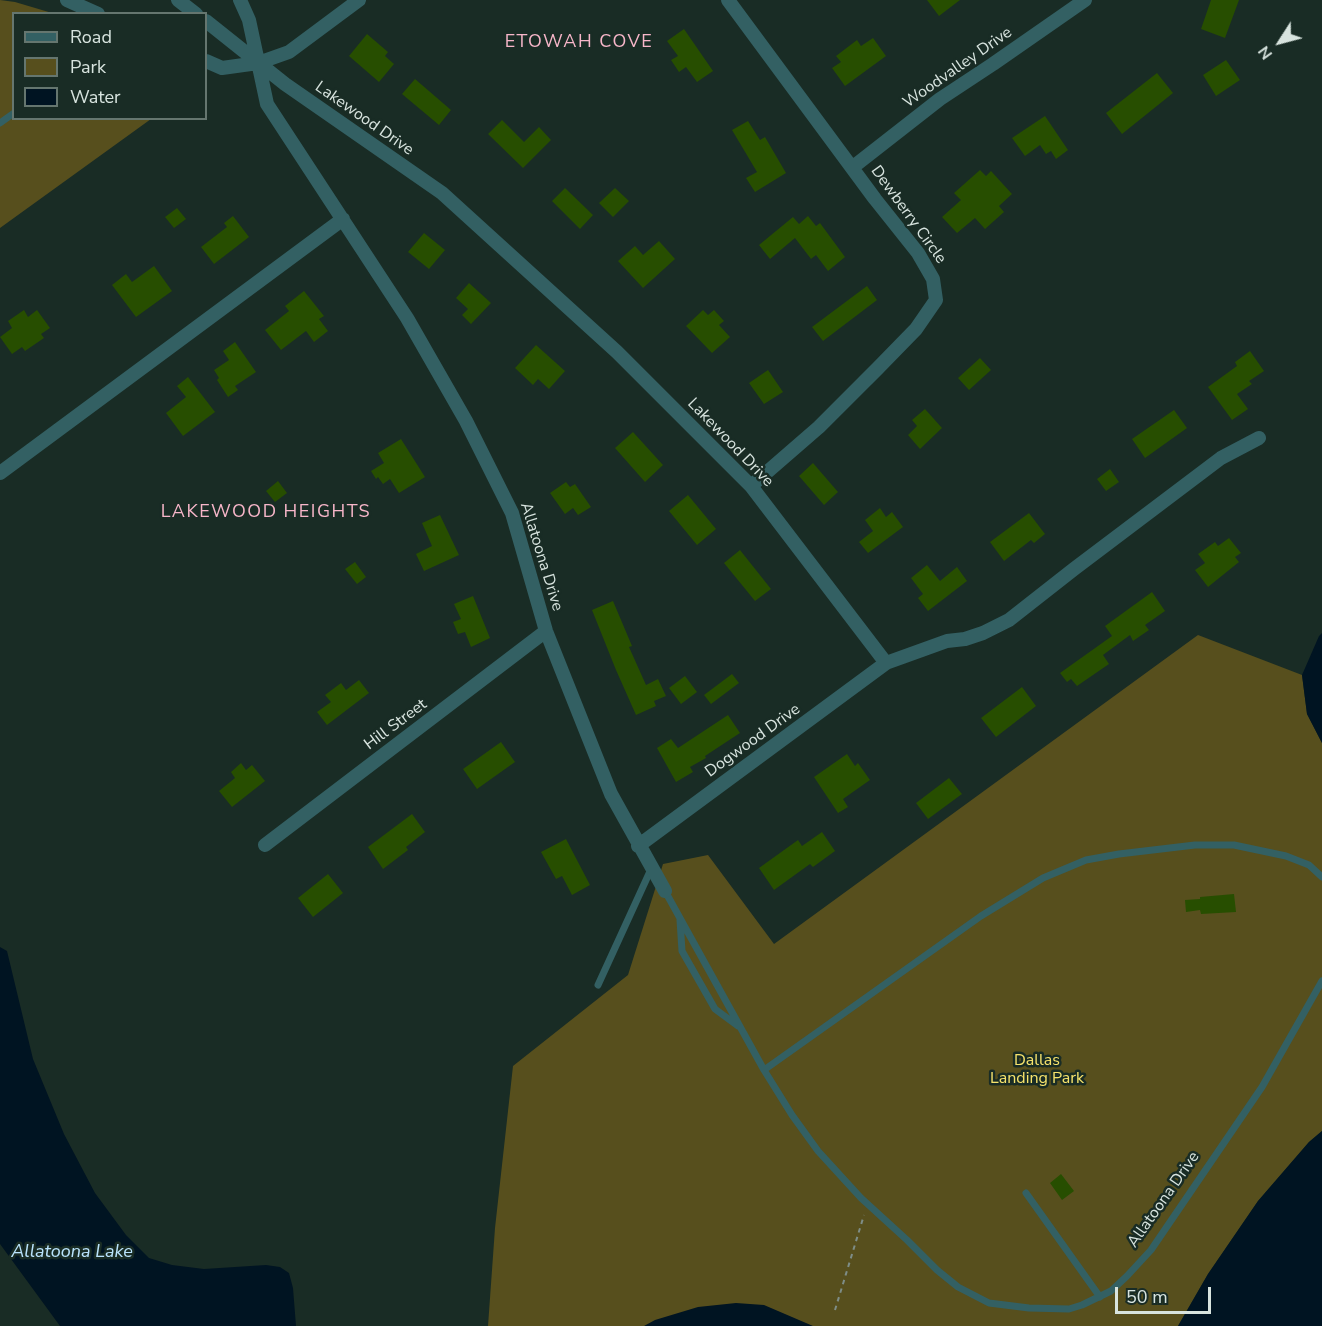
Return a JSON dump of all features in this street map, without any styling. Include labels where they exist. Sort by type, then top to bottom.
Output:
[{"type":"street","points":[[67,0],[94,12]]},
{"type":"street","points":[[178,0],[193,12]]},
{"type":"street","name":"Allatoona Drive","points":[[240,0],[249,20],[267,104],[407,318],[466,421],[512,513],[546,631],[610,794],[665,891]]},
{"type":"street","points":[[207,62],[222,69],[258,63],[289,52],[359,0]]},
{"type":"street","name":"Dewberry Circle","points":[[728,0],[853,167],[875,200],[918,253],[933,279],[936,300],[916,329],[878,368],[819,427],[751,486]]},
{"type":"street","name":"Woodvalley Drive","points":[[853,167],[940,99],[1084,0]]},
{"type":"street","name":"Lakewood Drive","points":[[207,22],[285,84],[442,194],[617,352],[751,486],[886,663]]},
{"type":"street","points":[[0,473],[343,219]]},
{"type":"street","points":[[886,663],[947,641],[965,639],[983,633],[1009,620],[1221,458],[1260,438]]},
{"type":"street","name":"Hill Street","points":[[265,845],[546,631]]},
{"type":"street","name":"Dogwood Drive","points":[[638,846],[886,663]]},
{"type":"lane","points":[[764,1070],[981,916],[1043,878],[1086,860],[1195,845],[1234,845],[1286,856],[1309,865],[1322,877]]},
{"type":"lane","points":[[598,985],[652,867]]},
{"type":"lane","name":"Allatoona Drive","points":[[665,891],[680,917],[682,951],[715,1010],[741,1028],[792,1115],[818,1151],[867,1205],[958,1287],[989,1303],[1029,1308],[1069,1309],[1100,1297],[1119,1284],[1151,1250],[1262,1087],[1322,981]]},
{"type":"lane","points":[[680,917],[741,1028]]},
{"type":"lane","points":[[1026,1193],[1100,1297]]},
{"type":"path","points":[[835,1310],[867,1205]]},
{"type":"green space","points":[[0,0],[49,12],[12,12],[12,120],[150,120],[0,228]]},
{"type":"green space","name":"Dallas Landing Park","points":[[1198,635],[1302,675],[1307,714],[1322,743],[1322,1131],[1309,1142],[1258,1201],[1208,1274],[1178,1326],[488,1326],[495,1228],[513,1066],[628,975],[663,864],[708,855],[774,944]]},
{"type":"water","points":[[1322,633],[1322,743],[1307,714],[1302,675]]},
{"type":"water","name":"Allatoona Lake","points":[[0,947],[7,951],[33,1059],[64,1134],[95,1193],[126,1235],[149,1258],[172,1265],[204,1269],[266,1265],[280,1267],[289,1273],[293,1288],[296,1326],[60,1326],[0,1244]]},
{"type":"water","points":[[1322,1131],[1322,1326],[1178,1326],[1208,1274],[1258,1201],[1309,1142]]},
{"type":"water","points":[[736,1303],[764,1305],[813,1326],[644,1326],[655,1320],[698,1307]]},
{"type":"building","points":[[927,0],[960,0],[939,16]]},
{"type":"building","points":[[1211,0],[1239,0],[1225,38],[1201,29]]},
{"type":"building","points":[[684,29],[713,71],[697,82],[686,67],[679,72],[671,60],[678,56],[667,41]]},
{"type":"building","points":[[367,34],[388,52],[385,56],[394,64],[379,82],[349,56]]},
{"type":"building","points":[[873,38],[886,56],[845,86],[832,68],[841,62],[836,56],[857,40],[861,46]]},
{"type":"building","points":[[1226,60],[1240,80],[1216,96],[1203,75]]},
{"type":"building","points":[[1157,73],[1173,93],[1122,134],[1106,113]]},
{"type":"building","points":[[415,79],[451,110],[439,125],[402,94]]},
{"type":"building","points":[[1045,116],[1068,150],[1056,159],[1051,151],[1046,154],[1040,145],[1025,156],[1012,138]]},
{"type":"building","points":[[502,120],[524,142],[539,127],[551,140],[523,168],[488,134]]},
{"type":"building","points":[[748,121],[760,140],[765,137],[786,173],[755,192],[746,178],[757,172],[732,130]]},
{"type":"building","points":[[980,170],[986,176],[991,171],[1012,194],[999,206],[1004,212],[985,229],[975,218],[957,233],[942,217],[961,200],[954,193]]},
{"type":"building","points":[[565,188],[593,215],[580,229],[552,201]]},
{"type":"building","points":[[615,188],[629,201],[613,217],[599,203]]},
{"type":"building","points":[[177,208],[186,219],[174,228],[165,217]]},
{"type":"building","points":[[233,216],[249,237],[214,264],[201,247],[227,227],[224,223]]},
{"type":"building","points":[[808,216],[816,226],[820,223],[845,257],[828,271],[816,255],[811,259],[795,238],[770,259],[759,245],[793,217],[799,224]]},
{"type":"building","points":[[424,233],[445,250],[429,269],[408,252]]},
{"type":"building","points":[[659,241],[675,259],[643,288],[618,261],[635,246],[643,255]]},
{"type":"building","points":[[154,266],[172,291],[136,317],[112,285],[126,274],[132,282]]},
{"type":"building","points":[[469,283],[491,303],[471,324],[462,315],[468,309],[456,298]]},
{"type":"building","points":[[867,286],[877,300],[823,341],[812,327]]},
{"type":"building","points":[[304,291],[324,316],[319,319],[328,331],[314,342],[306,331],[281,350],[265,330],[289,311],[285,306]]},
{"type":"building","points":[[24,310],[28,317],[37,310],[50,328],[41,334],[44,338],[25,351],[22,347],[12,354],[0,337],[12,328],[8,321]]},
{"type":"building","points":[[703,310],[708,315],[714,310],[724,321],[719,325],[730,337],[712,353],[686,326]]},
{"type":"building","points":[[235,342],[256,372],[235,386],[238,390],[228,397],[217,380],[219,378],[214,370],[229,360],[223,351]]},
{"type":"building","points":[[536,345],[565,371],[549,389],[538,379],[533,385],[515,368]]},
{"type":"building","points":[[1250,351],[1264,371],[1249,381],[1252,384],[1237,394],[1248,409],[1232,420],[1208,387],[1237,366],[1235,362]]},
{"type":"building","points":[[980,358],[991,370],[969,390],[958,378]]},
{"type":"building","points":[[768,370],[783,392],[764,404],[749,383]]},
{"type":"building","points":[[188,377],[215,412],[183,436],[166,413],[186,397],[177,386]]},
{"type":"building","points":[[925,409],[942,428],[920,449],[908,435],[917,426],[912,420]]},
{"type":"building","points":[[1174,410],[1187,428],[1145,458],[1132,439]]},
{"type":"building","points":[[633,432],[663,465],[645,482],[615,448]]},
{"type":"building","points":[[401,439],[425,477],[399,493],[390,479],[383,484],[371,471],[384,463],[378,453]]},
{"type":"building","points":[[813,463],[838,492],[824,505],[799,476]]},
{"type":"building","points":[[1110,469],[1119,482],[1106,491],[1097,479]]},
{"type":"building","points":[[278,481],[287,493],[275,502],[266,491]]},
{"type":"building","points":[[566,482],[570,487],[575,484],[591,507],[578,515],[573,508],[565,514],[550,493]]},
{"type":"building","points":[[688,495],[716,529],[697,545],[669,511]]},
{"type":"building","points":[[880,508],[886,517],[892,512],[903,527],[868,553],[859,542],[873,531],[865,520]]},
{"type":"building","points":[[1029,513],[1045,534],[1034,543],[1031,540],[1004,561],[990,542]]},
{"type":"building","points":[[440,515],[459,555],[424,571],[416,554],[432,546],[422,523]]},
{"type":"building","points":[[1229,538],[1241,553],[1235,557],[1239,562],[1208,587],[1195,570],[1205,563],[1198,554],[1215,542],[1218,546]]},
{"type":"building","points":[[740,550],[771,589],[755,601],[724,563]]},
{"type":"building","points":[[355,562],[366,577],[357,584],[345,569]]},
{"type":"building","points":[[927,565],[940,581],[957,567],[967,581],[928,611],[918,598],[923,594],[911,578]]},
{"type":"building","points":[[1152,592],[1165,611],[1145,625],[1149,630],[1133,641],[1130,635],[1103,655],[1109,664],[1077,686],[1071,679],[1067,682],[1060,673],[1112,636],[1105,626]]},
{"type":"building","points":[[473,596],[490,638],[471,647],[465,632],[458,634],[453,622],[461,619],[454,604]]},
{"type":"building","points":[[613,601],[632,646],[629,647],[646,685],[658,679],[666,696],[654,701],[656,706],[636,715],[592,610]]},
{"type":"building","points":[[732,674],[739,683],[711,704],[704,695]]},
{"type":"building","points":[[685,676],[697,692],[681,704],[669,688]]},
{"type":"building","points":[[359,680],[369,693],[327,725],[317,712],[331,702],[325,695],[341,683],[346,690]]},
{"type":"building","points":[[1022,687],[1036,706],[996,737],[981,718]]},
{"type":"building","points":[[728,715],[740,733],[690,767],[693,772],[676,782],[657,748],[671,739],[678,748]]},
{"type":"building","points":[[501,742],[515,762],[477,789],[463,769]]},
{"type":"building","points":[[847,754],[855,766],[858,763],[870,780],[843,799],[848,807],[838,813],[814,777]]},
{"type":"building","points":[[241,763],[246,770],[252,765],[265,781],[232,807],[219,791],[235,778],[231,772]]},
{"type":"building","points":[[949,778],[962,794],[928,819],[916,803]]},
{"type":"building","points":[[412,814],[425,832],[406,847],[408,850],[383,869],[368,847]]},
{"type":"building","points":[[822,832],[835,851],[813,867],[810,864],[774,890],[759,868],[798,840],[802,846]]},
{"type":"building","points":[[566,839],[590,885],[572,895],[562,876],[556,879],[541,852]]},
{"type":"building","points":[[328,874],[343,893],[313,917],[298,898]]},
{"type":"building","points":[[1234,894],[1236,912],[1201,914],[1200,910],[1186,912],[1185,900]]},
{"type":"building","points":[[1061,1174],[1074,1191],[1062,1200],[1050,1183]]},
{"type":"district","name":"ETOWAH COVE","points":[[579,43]]},
{"type":"district","name":"LAKEWOOD HEIGHTS","points":[[266,513]]}]
